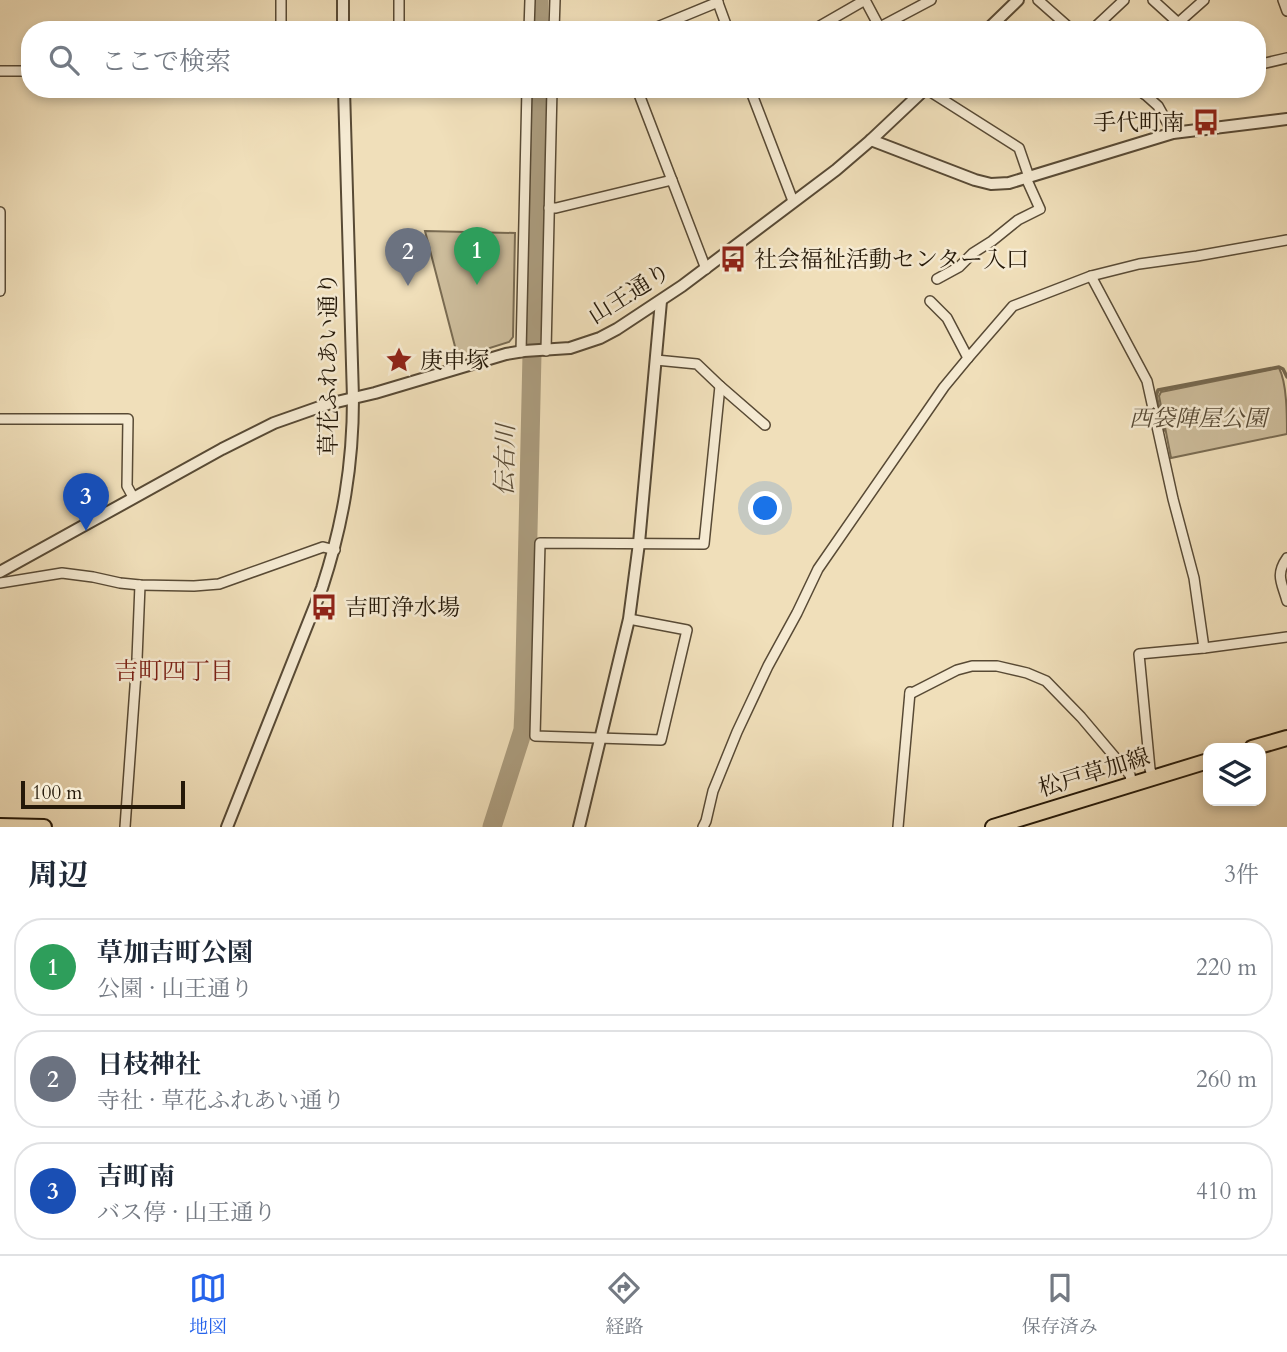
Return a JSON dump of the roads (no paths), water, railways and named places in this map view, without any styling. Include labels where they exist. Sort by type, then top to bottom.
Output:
[{"type":"main road","points":[[1266,744],[1287,738]]},
{"type":"main road","name":"松戸草加線","points":[[993,827],[1203,763]]},
{"type":"main road","points":[[0,826],[44,827]]},
{"type":"street","points":[[281,0],[281,21]]},
{"type":"street","points":[[343,0],[343,21]]},
{"type":"street","points":[[399,0],[399,21]]},
{"type":"street","points":[[529,21],[530,0]]},
{"type":"street","points":[[554,21],[555,0]]},
{"type":"street","points":[[829,21],[865,0],[876,21]]},
{"type":"street","points":[[893,21],[931,0]]},
{"type":"street","points":[[996,21],[1018,0]]},
{"type":"street","points":[[1038,0],[1062,21]]},
{"type":"street","points":[[1102,21],[1124,0]]},
{"type":"street","points":[[1153,0],[1176,21]]},
{"type":"street","points":[[1186,21],[1204,0]]},
{"type":"street","points":[[1283,0],[1287,10]]},
{"type":"street","points":[[671,21],[718,1],[725,21]]},
{"type":"street","points":[[1266,63],[1287,58]]},
{"type":"street","points":[[0,71],[21,71]]},
{"type":"street","name":"草花ふれあい通り","points":[[228,827],[323,588],[335,550],[348,481],[353,398],[344,98]]},
{"type":"street","points":[[522,351],[527,98]]},
{"type":"street","points":[[543,351],[552,98]]},
{"type":"street","points":[[640,98],[706,269]]},
{"type":"street","points":[[753,98],[793,201]]},
{"type":"street","name":"山王通り","points":[[1,568],[222,449],[304,411],[522,351],[570,348],[600,338],[661,301],[706,269],[836,170],[913,98]]},
{"type":"street","points":[[932,98],[1019,148],[1027,178],[1040,209],[1018,220],[973,253],[959,267],[937,279]]},
{"type":"street","points":[[1149,98],[1158,106],[1172,133]]},
{"type":"street","points":[[871,140],[990,184],[1027,178],[1172,133],[1287,119]]},
{"type":"street","points":[[549,208],[672,180]]},
{"type":"street","points":[[0,212],[0,291]]},
{"type":"street","points":[[703,827],[713,792],[737,732],[818,569],[944,387],[1013,306],[1091,276],[1139,264],[1287,240]]},
{"type":"street","points":[[1091,276],[1147,381],[1172,499],[1194,578],[1204,648]]},
{"type":"street","points":[[579,827],[629,619],[639,543],[661,301]]},
{"type":"street","points":[[930,301],[947,318],[968,358]]},
{"type":"street","points":[[656,360],[697,364],[765,425]]},
{"type":"street","points":[[629,619],[687,630],[661,740],[535,736],[540,543],[704,544],[720,386]]},
{"type":"street","points":[[0,419],[128,419],[127,486],[133,498]]},
{"type":"street","points":[[0,583],[62,573],[140,585],[219,584],[323,547],[335,550]]},
{"type":"street","points":[[1287,558],[1280,568],[1280,578],[1287,601]]},
{"type":"street","points":[[125,827],[140,585]]},
{"type":"street","points":[[1153,778],[1139,654],[1287,637]]},
{"type":"street","points":[[898,827],[910,693],[957,670],[981,665],[997,666],[1046,681],[1081,717],[1130,775],[1132,785]]},
{"type":"waterway","name":"伝右川","points":[[539,0],[539,21]]},
{"type":"waterway","name":"伝右川","points":[[492,827],[523,730],[538,98]]},
{"type":"waterway","points":[[1164,430],[1156,396],[1158,390],[1279,367],[1287,377]]},
{"type":"place","name":"手代町南","points":[[1206,122]]},
{"type":"place","name":"社会福祉活動センター入口","points":[[733,259]]},
{"type":"place","name":"草加吉町公園","points":[[477,285]]},
{"type":"place","name":"日枝神社","points":[[408,286]]},
{"type":"place","name":"庚申塚","points":[[399,360]]},
{"type":"place","name":"吉町南","points":[[86,531]]},
{"type":"place","name":"吉町浄水場","points":[[324,607]]},
{"type":"district","name":"吉町四丁目","points":[[174,671]]},
{"type":"park label","name":"西袋陣屋公園","points":[[1198,418]]}]
